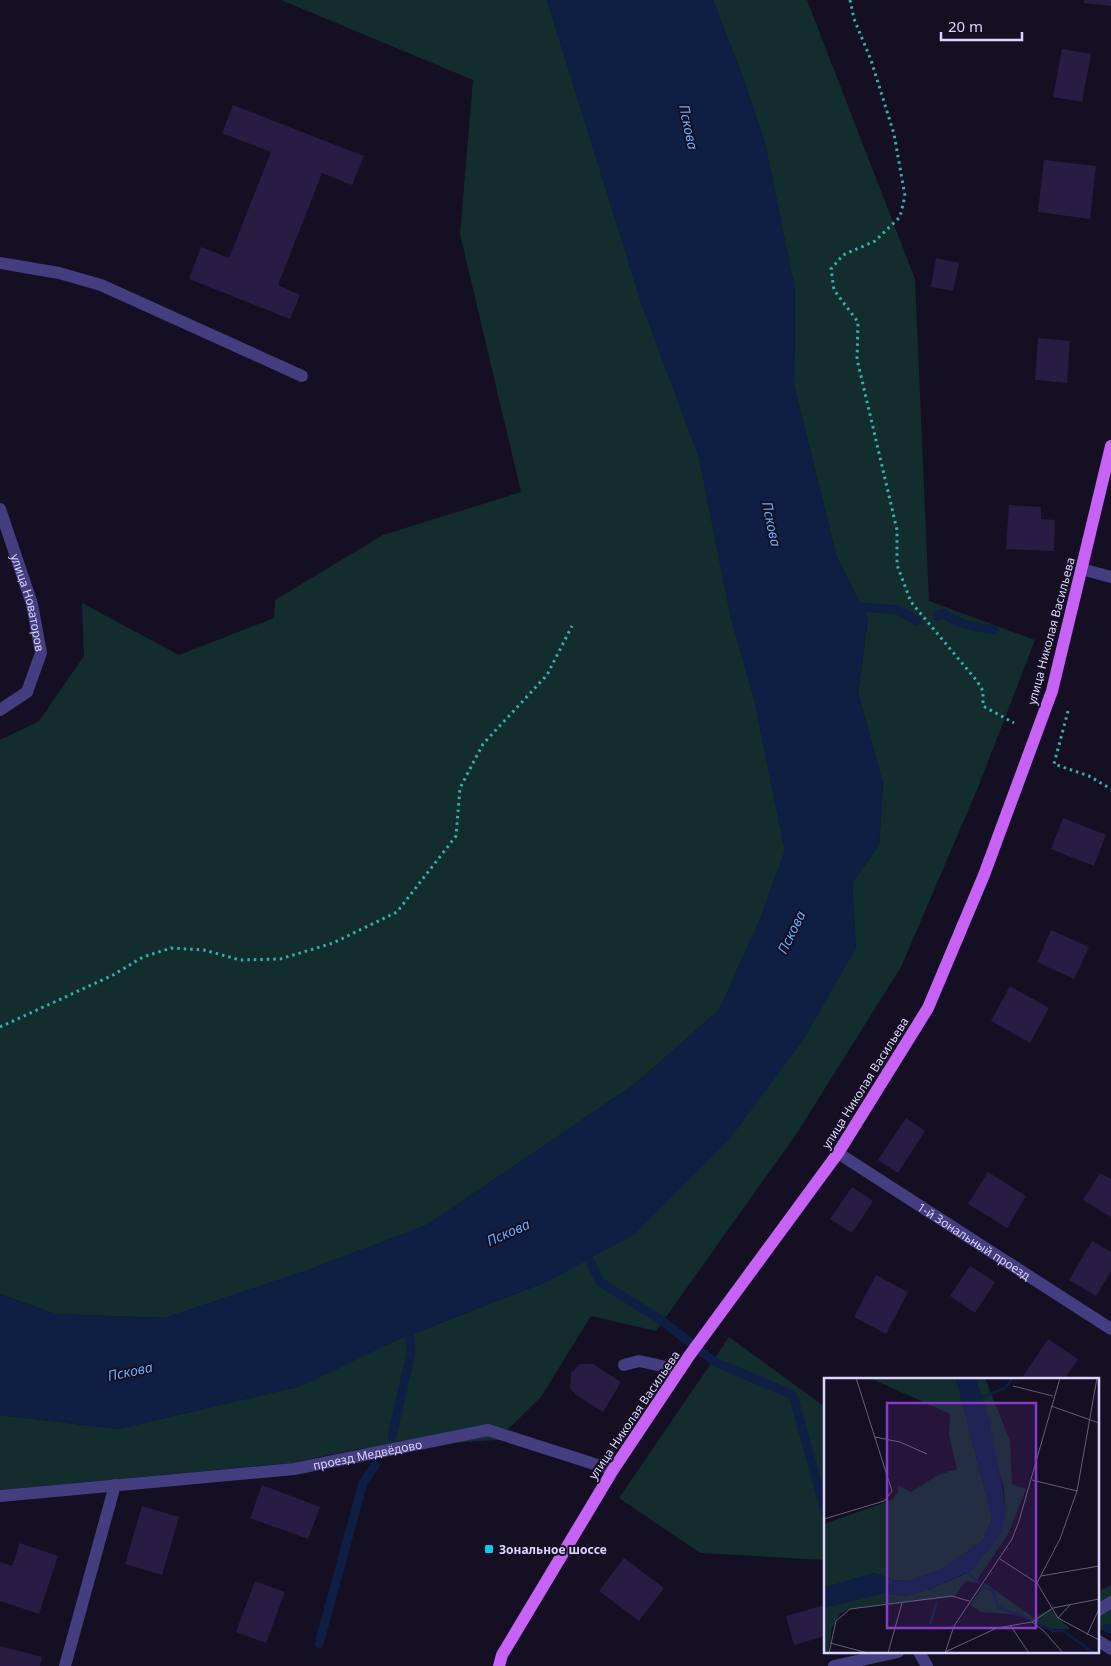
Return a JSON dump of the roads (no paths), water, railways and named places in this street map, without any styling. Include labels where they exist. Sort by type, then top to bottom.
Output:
[{"type":"main road","name":"улица Николая Васильева","points":[[498,1666],[502,1656],[613,1470],[689,1356],[838,1153],[928,1008],[984,875],[1052,691],[1111,446]]},
{"type":"street","points":[[0,262],[59,273],[101,285],[302,376]]},
{"type":"street","name":"улица Новаторов","points":[[0,509],[32,604],[41,653],[26,692],[0,710]]},
{"type":"street","points":[[1081,570],[1111,577]]},
{"type":"street","name":"1-й Зональный проезд","points":[[838,1153],[1111,1330]]},
{"type":"street","points":[[624,1365],[639,1361],[680,1370]]},
{"type":"street","name":"проезд Медвёдово","points":[[0,1496],[294,1469],[488,1430],[613,1470]]},
{"type":"street","points":[[65,1666],[115,1485]]},
{"type":"street","points":[[1098,1610],[1111,1602]]},
{"type":"street","points":[[1098,1641],[1111,1649]]},
{"type":"street","points":[[834,1666],[889,1654]]},
{"type":"street","points":[[921,1654],[927,1666]]},
{"type":"water","name":"Пскова","points":[[547,0],[713,0],[745,83],[765,143],[795,290],[794,385],[837,558],[868,619],[858,692],[883,784],[879,845],[852,883],[856,948],[804,1039],[729,1140],[635,1234],[551,1280],[392,1342],[301,1386],[118,1429],[0,1415],[0,1294],[55,1314],[165,1318],[311,1269],[427,1225],[635,1084],[719,1010],[759,922],[785,851],[754,698],[731,618],[699,457],[642,305]]},
{"type":"waterway","points":[[851,606],[898,610],[917,621]]},
{"type":"waterway","points":[[937,616],[944,613],[961,623],[994,630]]},
{"type":"waterway","points":[[584,1249],[600,1282],[661,1320],[715,1362],[793,1395],[824,1507]]},
{"type":"waterway","points":[[392,1436],[411,1353],[409,1324]]},
{"type":"waterway","points":[[319,1644],[363,1483],[375,1465]]},
{"type":"waterway","points":[[1107,1628],[1111,1630]]},
{"type":"place","name":"Зональное шоссе","points":[[489,1549]]}]
